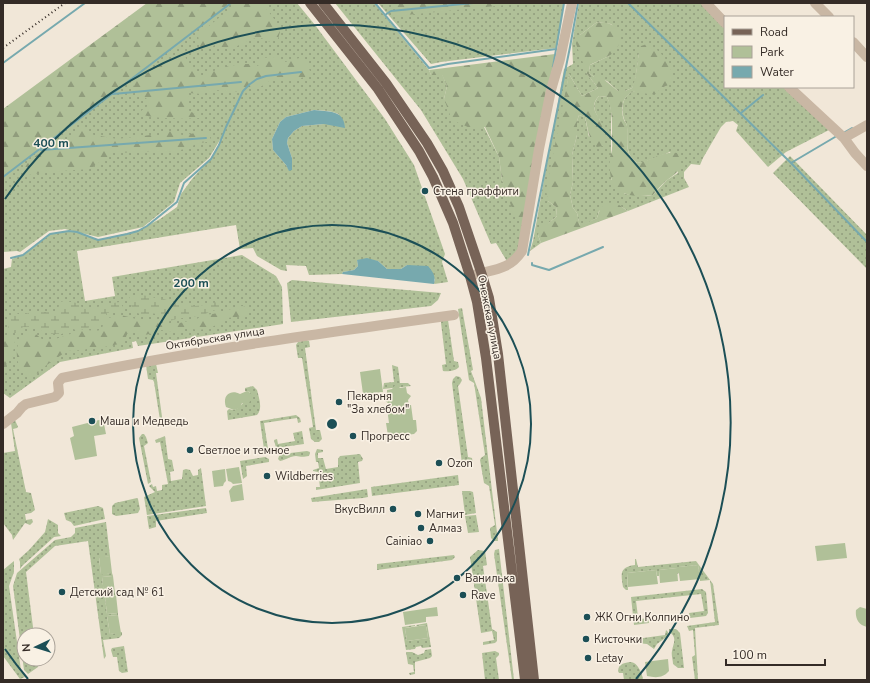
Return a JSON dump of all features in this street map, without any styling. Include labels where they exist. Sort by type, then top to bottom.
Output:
[{"type":"main road","name":"Онежская улица","points":[[310,3],[378,89],[419,151],[433,176],[453,224],[470,276],[477,302],[486,358],[525,680]]},
{"type":"main road","name":"Онежская улица","points":[[323,3],[386,83],[427,143],[443,171],[459,207],[481,272],[489,298],[498,354],[534,680]]},
{"type":"street","points":[[470,276],[481,272],[490,272],[504,268],[518,257],[522,251],[551,90],[560,59],[572,3]]},
{"type":"street","points":[[706,3],[724,21]]},
{"type":"street","points":[[815,3],[828,16]]},
{"type":"street","points":[[854,43],[867,57]]},
{"type":"street","points":[[790,88],[844,138],[854,153],[867,166]]},
{"type":"street","points":[[844,138],[867,125]]},
{"type":"street","name":"Октябрьская улица","points":[[3,424],[26,404],[55,397],[59,393],[58,383],[62,378],[140,361],[454,315]]},
{"type":"green space","points":[[147,3],[231,3],[3,177],[3,109]]},
{"type":"green space","points":[[231,3],[297,3],[385,119],[414,165],[445,254],[442,262],[448,282],[434,284],[435,279],[407,265],[401,269],[387,269],[378,261],[357,260],[358,266],[354,270],[343,272],[342,274],[309,275],[306,266],[286,265],[287,271],[281,270],[257,256],[253,248],[240,249],[236,225],[77,251],[85,301],[115,296],[112,277],[242,255],[276,276],[282,287],[283,324],[138,346],[136,341],[132,342],[133,348],[60,362],[10,398],[3,393],[3,269],[11,267],[12,259],[23,255],[50,234],[69,231],[77,232],[98,240],[137,231],[160,219],[177,207],[181,194],[192,179],[212,157],[223,139],[220,140],[209,158],[180,183],[174,202],[143,227],[98,237],[65,229],[49,231],[20,252],[3,252],[3,177]],"holes":[[[314,110],[329,111],[339,114],[332,124],[302,126],[294,131],[288,138],[287,143],[292,158],[289,170],[273,150],[272,139],[280,122],[286,117]]]},
{"type":"green space","points":[[237,3],[262,3],[281,28],[278,39],[270,42],[258,38],[246,41],[233,48],[222,48],[215,45],[205,50],[203,49],[199,44],[198,35]]},
{"type":"green space","points":[[335,3],[374,3],[429,70],[431,75],[442,74],[447,86],[444,99],[484,127],[499,157],[502,180],[525,225],[520,253],[508,263],[496,243],[491,244],[463,179],[421,110]]},
{"type":"green space","points":[[378,3],[564,3],[556,48],[431,64]]},
{"type":"green space","points":[[506,3],[506,5],[396,16],[394,4]]},
{"type":"green space","points":[[579,3],[703,3],[724,24],[724,88],[787,88],[829,130],[786,152],[768,167],[736,131],[738,125],[733,121],[726,122],[721,127],[700,165],[691,164],[684,172],[684,178],[689,187],[628,211],[617,204],[599,211],[597,218],[580,227],[577,213],[573,208],[570,195],[573,182],[572,155],[577,135],[577,121],[579,115],[585,117],[589,137],[600,120],[594,108],[596,99],[599,96],[607,97],[611,110],[611,179],[625,194],[646,196],[653,195],[667,180],[678,173],[670,152],[644,162],[637,163],[630,155],[628,151],[627,126],[623,112],[625,98],[634,91],[662,88],[666,86],[639,53],[635,82],[632,88],[625,91],[618,91],[607,81],[594,77],[589,73],[590,65],[609,56],[616,29],[611,24],[597,22],[580,35],[587,74],[598,88],[582,96],[569,74],[548,201],[556,207],[557,216],[538,235],[541,243],[530,251],[564,69],[573,64],[572,44]]},
{"type":"green space","points":[[597,22],[608,23],[614,26],[620,37],[618,46],[613,53],[590,65],[589,73],[594,77],[601,77],[618,91],[625,91],[632,88],[641,46],[647,44],[662,54],[670,66],[672,83],[660,89],[656,94],[632,92],[624,99],[622,113],[627,126],[628,150],[632,159],[637,163],[666,153],[677,153],[680,158],[680,167],[679,170],[662,184],[653,195],[633,196],[625,194],[619,190],[614,185],[611,178],[610,169],[610,157],[612,151],[612,119],[610,105],[607,97],[599,96],[594,108],[604,130],[603,146],[597,147],[592,141],[585,117],[579,115],[577,121],[577,135],[572,155],[573,182],[570,195],[573,208],[577,213],[580,226],[597,218],[599,211],[603,206],[612,202],[628,211],[541,243],[538,235],[540,224],[549,223],[557,216],[556,207],[548,201],[546,190],[569,74],[582,96],[598,88],[587,74],[575,41],[580,35]]},
{"type":"green space","points":[[182,49],[189,65],[202,77],[229,66],[252,64],[258,66],[262,58],[275,57],[285,62],[303,57],[310,71],[309,75],[305,77],[273,80],[269,81],[265,85],[238,92],[215,90],[202,94],[189,93],[187,103],[188,110],[206,117],[173,118],[154,117],[140,114],[148,104],[147,99],[137,92],[133,85],[134,82],[159,65],[169,61]]},
{"type":"green space","points":[[555,54],[525,225],[514,214],[502,180],[499,157],[485,127],[470,128],[452,120],[444,99],[447,86],[442,75],[431,75],[429,70]]},
{"type":"green space","points":[[82,124],[85,132],[89,134],[117,139],[151,135],[160,137],[164,131],[167,131],[183,135],[208,132],[211,140],[175,151],[112,153],[107,160],[98,163],[90,169],[46,172],[23,176],[26,166],[32,158],[69,140]]},
{"type":"green space","points":[[790,156],[867,235],[867,269],[773,173]]},
{"type":"green space","points":[[292,280],[441,293],[438,300],[431,306],[291,322],[287,283]]},
{"type":"green space","points":[[137,295],[150,296],[175,303],[195,306],[217,302],[219,304],[220,312],[212,310],[204,315],[176,319],[167,322],[155,314],[151,314],[150,317],[137,313],[135,317],[129,298]]},
{"type":"green space","points":[[64,301],[77,303],[83,308],[94,309],[100,305],[120,302],[123,307],[122,312],[107,313],[103,322],[97,329],[91,327],[77,331],[72,328],[62,334],[49,334],[32,327],[23,327],[17,333],[8,332],[9,320],[12,315],[16,313],[21,315],[32,312],[54,312],[56,311],[60,302]]},
{"type":"green space","points":[[242,306],[249,312],[246,316],[227,318],[221,323],[207,329],[197,330],[189,328],[175,332],[161,330],[140,336],[141,332],[137,332],[127,334],[124,343],[104,347],[92,347],[84,350],[67,351],[41,369],[40,372],[29,376],[24,370],[22,370],[17,360],[18,343],[28,330],[32,331],[43,340],[50,340],[68,335],[75,331],[94,331],[102,329],[104,319],[121,315],[136,319],[155,320],[160,325],[171,325],[197,319],[202,315],[213,314]]},
{"type":"green space","points":[[462,308],[473,370],[471,371],[481,398],[498,541],[494,541],[491,538],[490,528],[495,525],[489,486],[484,483],[480,460],[485,455],[474,383],[469,380],[458,309]]},
{"type":"green space","points":[[448,320],[454,361],[458,362],[459,367],[454,370],[443,371],[442,365],[446,364],[441,321]]},
{"type":"green space","points":[[3,331],[6,337],[9,336],[14,338],[15,341],[12,358],[8,361],[3,372]]},
{"type":"green space","points":[[306,340],[309,341],[310,347],[305,348],[316,430],[320,430],[322,439],[319,442],[315,442],[311,439],[309,428],[313,427],[302,358],[298,358],[296,345],[298,342]]},
{"type":"green space","points":[[156,364],[163,424],[157,427],[155,421],[160,420],[154,382],[153,380],[148,379],[146,365]]},
{"type":"green space","points":[[392,365],[398,367],[400,383],[408,383],[411,386],[383,389],[384,383],[394,382]]},
{"type":"green space","points":[[380,369],[383,392],[363,394],[360,372]]},
{"type":"green space","points":[[456,376],[460,377],[462,380],[458,386],[468,457],[472,458],[473,464],[470,467],[464,467],[462,464],[452,383]]},
{"type":"green space","points":[[396,384],[400,388],[406,387],[407,393],[411,396],[408,400],[409,405],[411,405],[413,420],[416,420],[417,431],[414,434],[391,437],[388,436],[386,423],[389,423],[387,408],[389,407],[388,403],[384,400],[387,395],[387,390],[392,389]]},
{"type":"green space","points":[[253,386],[257,390],[260,403],[259,413],[257,415],[228,420],[227,411],[229,409],[233,410],[239,407],[250,392],[245,391],[245,388]]},
{"type":"green space","points":[[247,391],[251,396],[249,403],[242,403],[240,408],[234,410],[226,407],[225,400],[228,394],[233,392],[240,394]]},
{"type":"green space","points":[[296,415],[300,418],[301,422],[298,423],[297,418],[264,423],[268,449],[264,449],[260,421]]},
{"type":"green space","points":[[103,419],[106,434],[94,436],[97,456],[75,460],[70,438],[74,436],[72,427]]},
{"type":"green space","points":[[15,420],[18,427],[13,429],[26,492],[31,493],[35,510],[31,513],[25,514],[26,520],[32,519],[33,522],[30,525],[25,523],[13,540],[12,535],[3,523],[3,453],[15,451],[11,423]]},
{"type":"green space","points":[[302,431],[304,444],[276,448],[274,440],[277,439],[278,444],[295,441],[293,433]]},
{"type":"green space","points":[[142,434],[146,437],[148,443],[144,446],[151,482],[148,484],[139,438]]},
{"type":"green space","points":[[165,436],[168,459],[172,460],[174,471],[170,472],[171,481],[182,479],[183,470],[190,470],[193,476],[198,475],[198,470],[201,468],[206,506],[147,515],[144,497],[155,492],[149,486],[152,484],[153,487],[156,486],[157,491],[162,490],[162,485],[168,484],[160,442],[156,443],[155,440]]},
{"type":"green space","points":[[317,449],[323,450],[323,452],[318,453],[318,458],[323,458],[326,469],[338,467],[338,459],[340,456],[360,454],[363,459],[362,461],[358,462],[360,483],[316,490],[316,487],[320,487],[318,472],[313,471],[319,468],[318,462],[316,462],[315,454]]},
{"type":"green space","points":[[307,451],[310,452],[309,456],[294,456],[280,461],[278,459],[282,454]]},
{"type":"green space","points":[[265,457],[269,459],[269,462],[246,466],[247,476],[243,479],[240,461]]},
{"type":"green space","points":[[239,467],[242,483],[233,484],[228,481],[226,469]]},
{"type":"green space","points":[[225,469],[226,481],[223,486],[214,487],[212,471]]},
{"type":"green space","points":[[458,475],[459,485],[372,496],[371,487]]},
{"type":"green space","points":[[242,484],[244,500],[231,502],[229,491],[233,486]]},
{"type":"green space","points":[[367,489],[368,497],[363,498],[312,502],[311,498]]},
{"type":"green space","points":[[462,491],[473,492],[476,513],[465,515]]},
{"type":"green space","points":[[137,498],[140,509],[138,513],[116,516],[112,514],[112,506],[115,503]]},
{"type":"green space","points":[[98,506],[103,508],[105,519],[74,526],[71,522],[66,520],[64,513]]},
{"type":"green space","points":[[206,508],[207,513],[156,521],[156,527],[149,529],[147,516]]},
{"type":"green space","points":[[476,515],[479,532],[468,533],[465,516]]},
{"type":"green space","points":[[48,519],[58,525],[58,533],[61,536],[54,537],[20,569],[19,559],[45,532]]},
{"type":"green space","points":[[106,522],[110,556],[99,558],[101,574],[112,573],[113,576],[102,577],[104,594],[115,593],[116,595],[105,597],[107,614],[118,613],[118,615],[107,616],[110,634],[122,632],[122,635],[119,638],[103,640],[106,656],[104,659],[88,541],[55,546],[26,572],[33,627],[18,627],[13,586],[17,573],[55,540],[71,537],[75,533],[75,528]]},
{"type":"green space","points":[[845,543],[847,558],[817,561],[815,546]]},
{"type":"green space","points":[[499,549],[514,680],[512,680],[494,554],[495,550]]},
{"type":"green space","points":[[478,550],[485,551],[487,565],[483,566],[492,629],[497,632],[497,641],[495,643],[483,645],[483,642],[494,640],[492,631],[481,633],[470,557]]},
{"type":"green space","points":[[454,555],[455,557],[452,560],[377,570],[377,564]]},
{"type":"green space","points":[[110,556],[112,573],[101,575],[99,557]]},
{"type":"green space","points":[[635,559],[638,567],[696,561],[713,584],[719,625],[695,628],[698,680],[695,680],[692,657],[695,655],[693,630],[689,631],[687,626],[715,622],[710,580],[700,581],[698,565],[679,567],[679,573],[677,574],[677,568],[659,570],[659,576],[657,576],[656,570],[627,573],[628,590],[626,590],[623,587],[622,572],[626,567],[635,565]]},
{"type":"green space","points":[[14,561],[14,572],[9,586],[16,635],[16,667],[21,667],[25,677],[20,679],[3,656],[3,570]]},
{"type":"green space","points":[[698,565],[700,579],[680,581],[678,567]]},
{"type":"green space","points":[[677,568],[678,581],[660,583],[659,570]]},
{"type":"green space","points":[[656,570],[658,584],[628,587],[627,573]]},
{"type":"green space","points":[[113,576],[115,593],[104,595],[102,577]]},
{"type":"green space","points":[[702,589],[706,592],[708,613],[706,616],[690,618],[689,613],[704,611],[701,594],[636,601],[638,617],[641,619],[648,618],[649,623],[634,625],[631,597]]},
{"type":"green space","points":[[116,595],[118,613],[107,614],[105,597]]},
{"type":"green space","points":[[437,607],[438,616],[426,617],[426,622],[405,625],[403,612]]},
{"type":"green space","points":[[860,607],[867,609],[867,627],[859,623],[856,616],[856,610]]},
{"type":"green space","points":[[118,615],[121,633],[110,634],[107,616]]},
{"type":"green space","points":[[427,623],[431,647],[422,648],[421,646],[416,647],[415,649],[406,650],[402,627],[415,625],[405,628],[407,641],[428,638],[426,625],[416,625]]},
{"type":"green space","points":[[426,625],[428,638],[407,641],[405,628]]},
{"type":"green space","points":[[669,629],[676,629],[680,633],[684,668],[678,668],[673,664],[672,653],[674,638],[669,632]]},
{"type":"green space","points":[[666,630],[668,632],[668,636],[657,644],[654,649],[647,644],[637,643],[636,639],[665,635]]},
{"type":"green space","points":[[124,646],[128,672],[122,673],[119,671],[117,657],[113,657],[111,650],[112,648]]},
{"type":"green space","points":[[431,649],[432,656],[430,658],[415,662],[415,674],[410,675],[409,673],[414,672],[413,665],[408,664],[406,652],[412,652],[418,655],[424,653],[425,650]]},
{"type":"green space","points":[[495,651],[499,653],[496,658],[499,680],[485,680],[482,653]]},
{"type":"green space","points":[[668,659],[669,671],[667,673],[659,677],[647,676],[645,662]]},
{"type":"green space","points":[[631,662],[636,664],[639,668],[643,678],[642,680],[624,680],[623,673],[619,673],[618,671],[621,665]]},
{"type":"green space","points":[[24,667],[38,667],[28,674],[24,670]]},
{"type":"water","points":[[314,110],[338,114],[342,117],[345,128],[324,124],[302,126],[294,131],[288,138],[287,143],[292,158],[292,170],[289,171],[286,165],[273,150],[272,139],[280,122],[286,117]]},
{"type":"water","points":[[367,258],[378,261],[387,269],[401,269],[407,265],[428,266],[434,274],[434,284],[342,274],[343,272],[354,270],[358,266],[357,260]]},
{"type":"waterway","points":[[3,63],[85,3]]},
{"type":"waterway","points":[[3,177],[231,3]]},
{"type":"waterway","points":[[375,3],[429,68],[556,49]]},
{"type":"waterway","points":[[385,15],[391,11],[473,3]]},
{"type":"waterway","points":[[553,67],[564,3]]},
{"type":"waterway","points":[[570,47],[578,3]]},
{"type":"waterway","points":[[628,3],[791,163],[867,242]]},
{"type":"waterway","points":[[528,255],[570,47]]},
{"type":"waterway","points":[[11,258],[23,255],[50,234],[69,231],[77,232],[98,240],[138,231],[147,226],[177,202],[184,183],[211,159],[219,145],[243,91],[257,79],[266,76],[301,72]]},
{"type":"waterway","points":[[113,94],[241,82]]},
{"type":"waterway","points":[[741,113],[763,95]]},
{"type":"waterway","points":[[845,132],[852,128]]},
{"type":"waterway","points":[[791,163],[835,137]]},
{"type":"waterway","points":[[41,150],[206,138]]},
{"type":"waterway","points":[[532,263],[532,265],[549,270],[603,247]]},
{"type":"railway","points":[[3,48],[65,3]]},
{"type":"place","name":"Стена граффити","points":[[425,191]]},
{"type":"place","name":"Пекарня \"За хлебом\"","points":[[339,402]]},
{"type":"place","name":"Маша и Медведь","points":[[92,421]]},
{"type":"place","name":"Прогресс","points":[[353,436]]},
{"type":"place","name":"Светлое и темное","points":[[190,450]]},
{"type":"place","name":"Ozon","points":[[439,463]]},
{"type":"place","name":"Wildberries","points":[[267,476]]},
{"type":"place","name":"ВкусВилл","points":[[393,509]]},
{"type":"place","name":"Магнит","points":[[418,514]]},
{"type":"place","name":"Алмаз","points":[[421,528]]},
{"type":"place","name":"Сainiao","points":[[430,541]]},
{"type":"place","name":"Ванилька","points":[[457,578]]},
{"type":"place","name":"Детский сад № 61","points":[[62,592]]},
{"type":"place","name":"Rave","points":[[463,595]]},
{"type":"place","name":"ЖК Огни Колпино","points":[[587,617]]},
{"type":"place","name":"Кисточки","points":[[586,639]]},
{"type":"place","name":"Letay","points":[[588,658]]}]
